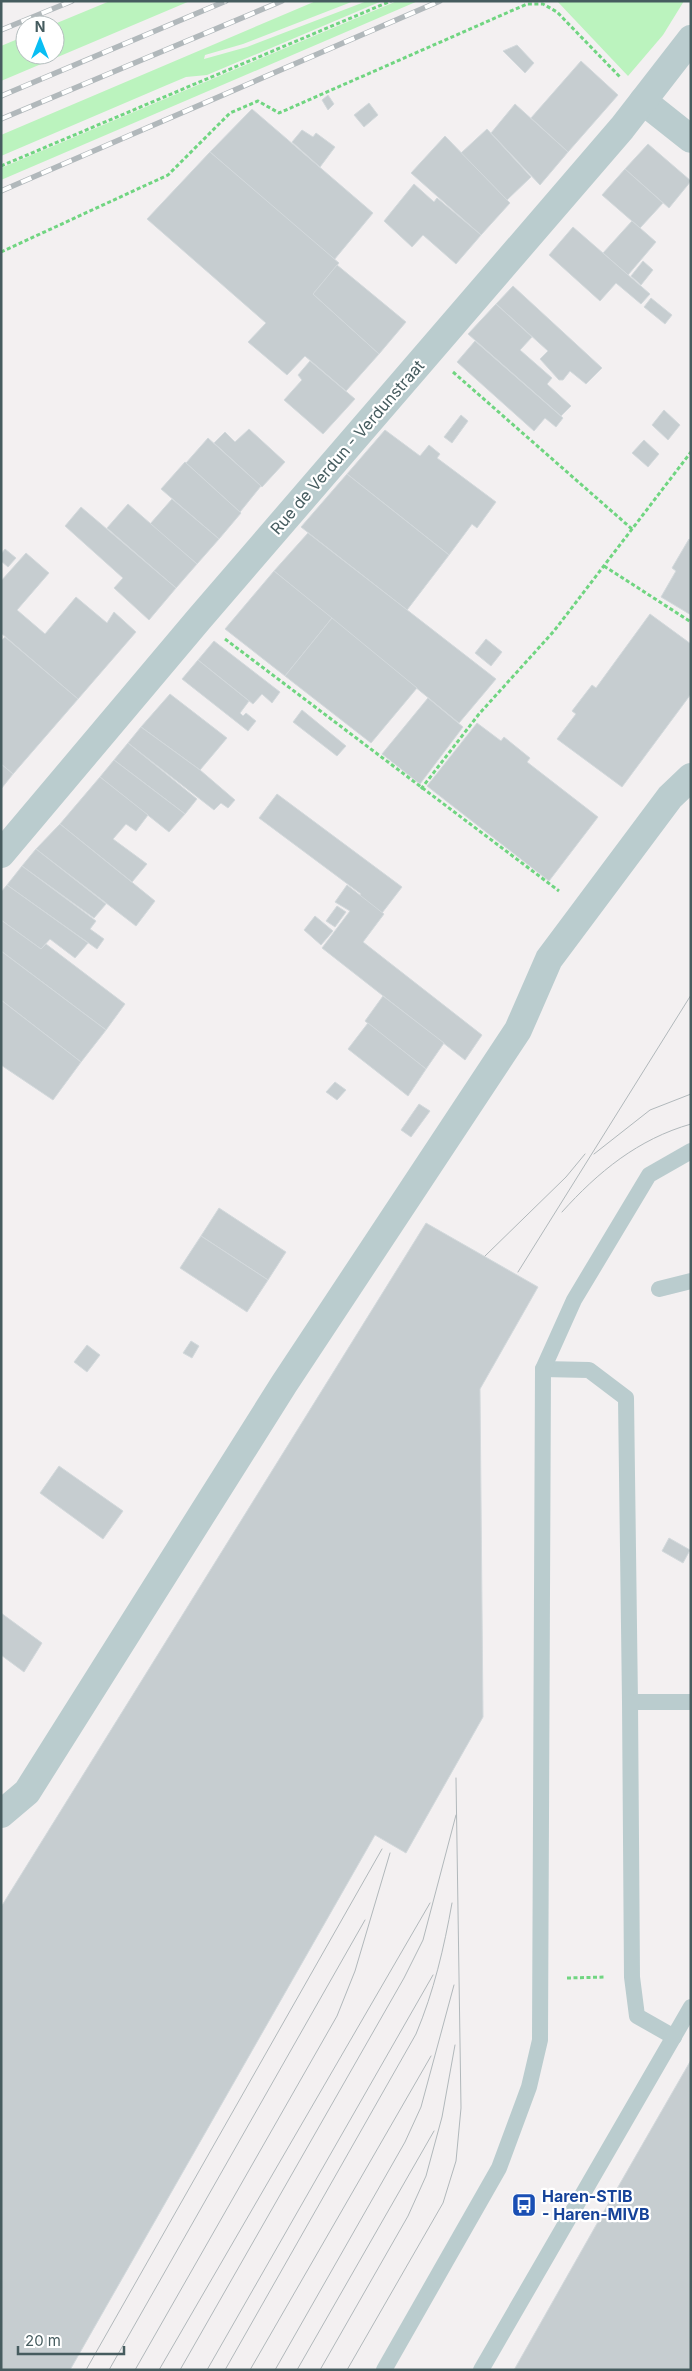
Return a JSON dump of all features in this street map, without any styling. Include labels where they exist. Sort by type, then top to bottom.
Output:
[{"type":"street","name":"Rue de Verdun - Verdunstraat","points":[[1,854],[199,619],[622,128],[691,39]]},
{"type":"street","points":[[642,101],[691,139]]},
{"type":"street","points":[[1,1814],[27,1792],[284,1384],[518,1030],[549,959],[670,797],[691,777]]},
{"type":"lane","points":[[384,2370],[499,2168],[529,2087],[540,2040],[543,1369],[574,1300],[648,1175],[691,1151]]},
{"type":"lane","points":[[659,1289],[691,1281]]},
{"type":"lane","points":[[543,1369],[589,1370],[626,1398],[632,1977],[637,2016],[674,2037]]},
{"type":"lane","points":[[630,1702],[691,1702]]},
{"type":"lane","points":[[481,2370],[691,2007]]},
{"type":"path","points":[[1,166],[391,1]]},
{"type":"path","points":[[1,252],[168,175],[230,113],[258,101],[279,112],[527,4],[543,4],[557,12],[624,81]]},
{"type":"path","points":[[431,351],[632,529]]},
{"type":"path","points":[[421,788],[479,714],[554,631],[691,452]]},
{"type":"path","points":[[604,566],[691,622]]},
{"type":"path","points":[[199,619],[585,911]]},
{"type":"path","points":[[562,1978],[612,1977]]},
{"type":"green space","points":[[110,1],[190,1],[65,54],[65,20]]},
{"type":"green space","points":[[316,1],[354,1],[243,44],[205,55],[204,59],[247,47],[367,1],[382,1],[207,75],[186,77],[1,156],[1,135]]},
{"type":"green space","points":[[397,1],[418,1],[1,180],[1,168]]},
{"type":"green space","points":[[557,1],[684,1],[663,35],[628,76]]},
{"type":"green space","points":[[15,40],[15,65],[39,65],[1,81],[1,46]]},
{"type":"building","points":[[517,45],[534,63],[525,73],[503,51]]},
{"type":"building","points":[[581,61],[618,95],[568,152],[531,118]]},
{"type":"building","points":[[328,95],[334,104],[328,110],[322,100]]},
{"type":"building","points":[[369,103],[378,115],[364,127],[354,115]]},
{"type":"building","points":[[515,104],[568,152],[540,185],[491,133]]},
{"type":"building","points":[[252,109],[373,213],[334,260],[210,152]]},
{"type":"building","points":[[487,129],[531,177],[507,200],[461,153]]},
{"type":"building","points":[[302,130],[313,137],[316,133],[335,147],[320,167],[292,142]]},
{"type":"building","points":[[445,136],[510,203],[481,235],[411,173]]},
{"type":"building","points":[[648,144],[691,181],[669,208],[625,169]]},
{"type":"building","points":[[210,152],[339,263],[313,294],[379,354],[346,391],[305,356],[287,375],[248,342],[266,323],[147,219]]},
{"type":"building","points":[[625,169],[663,203],[640,228],[602,195]]},
{"type":"building","points":[[414,184],[434,202],[437,198],[481,235],[456,264],[423,235],[412,247],[384,221]]},
{"type":"building","points":[[632,221],[656,242],[628,275],[603,253]]},
{"type":"building","points":[[573,227],[650,294],[641,304],[616,283],[600,301],[549,255]]},
{"type":"building","points":[[643,261],[653,270],[641,285],[631,276]]},
{"type":"building","points":[[337,265],[406,322],[379,354],[313,294]]},
{"type":"building","points":[[513,286],[602,368],[586,384],[570,371],[563,380],[559,380],[540,359],[548,351],[496,304]]},
{"type":"building","points":[[651,298],[672,315],[665,324],[644,307]]},
{"type":"building","points":[[496,304],[532,337],[520,350],[552,378],[547,384],[571,406],[561,416],[468,334]]},
{"type":"building","points":[[475,341],[563,418],[556,427],[545,418],[534,431],[457,362]]},
{"type":"building","points":[[310,361],[355,399],[323,434],[284,400],[302,380],[298,375]]},
{"type":"building","points":[[664,410],[680,425],[668,440],[652,425]]},
{"type":"building","points":[[461,415],[468,421],[452,443],[444,437]]},
{"type":"building","points":[[249,429],[285,462],[262,487],[214,443],[225,432],[235,442]]},
{"type":"building","points":[[385,430],[420,456],[429,445],[440,454],[437,458],[496,502],[477,528],[472,524],[449,555],[347,474]]},
{"type":"building","points":[[208,438],[261,486],[240,512],[186,463]]},
{"type":"building","points":[[644,440],[659,454],[648,467],[632,453]]},
{"type":"building","points":[[185,462],[241,513],[219,539],[161,489]]},
{"type":"building","points":[[347,474],[449,555],[407,610],[301,527]]},
{"type":"building","points":[[172,499],[219,539],[197,564],[150,524]]},
{"type":"building","points":[[128,504],[197,564],[176,588],[107,528]]},
{"type":"building","points":[[81,507],[176,588],[149,620],[114,588],[123,578],[65,526]]},
{"type":"building","points":[[308,533],[496,679],[459,723],[274,571]]},
{"type":"building","points":[[689,539],[691,540],[691,615],[661,597],[676,571],[672,568]]},
{"type":"building","points":[[5,549],[16,558],[8,567],[1,561],[1,554]]},
{"type":"building","points":[[26,553],[49,573],[17,610],[45,634],[76,597],[107,623],[114,612],[136,632],[78,699],[1,633],[1,581]]},
{"type":"building","points":[[274,571],[332,618],[285,676],[225,629]]},
{"type":"building","points":[[650,614],[691,644],[691,694],[622,787],[557,739],[576,714],[572,711],[592,685],[596,688]]},
{"type":"building","points":[[332,618],[417,688],[371,743],[285,676]]},
{"type":"building","points":[[5,637],[78,699],[13,774],[1,764],[1,641]]},
{"type":"building","points":[[486,639],[502,652],[491,666],[475,653]]},
{"type":"building","points":[[214,641],[280,692],[272,703],[262,694],[253,704],[198,660]]},
{"type":"building","points":[[198,660],[249,701],[240,713],[243,716],[246,713],[256,721],[248,731],[182,679]]},
{"type":"building","points":[[170,694],[227,738],[200,770],[141,727]]},
{"type":"building","points":[[428,698],[463,727],[420,784],[382,754]]},
{"type":"building","points":[[302,710],[346,746],[337,756],[293,722]]},
{"type":"building","points":[[477,723],[501,741],[504,737],[530,758],[527,762],[598,817],[549,881],[427,786]]},
{"type":"building","points":[[141,727],[200,770],[235,800],[228,808],[221,803],[214,810],[128,743]]},
{"type":"building","points":[[128,743],[197,799],[185,814],[114,760]]},
{"type":"building","points":[[114,760],[185,814],[169,832],[100,777]]},
{"type":"building","points":[[1,764],[13,774],[1,789]]},
{"type":"building","points":[[100,777],[148,815],[136,831],[126,824],[113,839],[147,864],[132,882],[60,824]]},
{"type":"building","points":[[277,794],[402,887],[382,913],[359,897],[361,894],[259,818]]},
{"type":"building","points":[[60,824],[155,901],[136,926],[36,849]]},
{"type":"building","points":[[36,849],[106,904],[94,918],[22,866]]},
{"type":"building","points":[[22,866],[96,921],[90,929],[104,939],[97,949],[7,885]]},
{"type":"building","points":[[7,885],[88,943],[75,958],[50,939],[41,949],[1,920],[1,892]]},
{"type":"building","points":[[347,885],[384,914],[363,942],[482,1035],[465,1060],[322,948],[350,911],[335,902]]},
{"type":"building","points":[[337,906],[346,912],[335,927],[326,921]]},
{"type":"building","points":[[315,916],[333,931],[321,945],[304,930]]},
{"type":"building","points":[[1,920],[41,949],[46,944],[125,1004],[106,1030],[1,951]]},
{"type":"building","points":[[1,951],[106,1030],[81,1062],[1,1000]]},
{"type":"building","points":[[383,996],[444,1043],[426,1069],[365,1021]]},
{"type":"building","points":[[1,1000],[81,1062],[53,1100],[1,1065]]},
{"type":"building","points":[[368,1023],[426,1069],[408,1096],[348,1049]]},
{"type":"building","points":[[335,1082],[346,1090],[337,1100],[326,1092]]},
{"type":"building","points":[[419,1104],[430,1111],[411,1137],[401,1130]]},
{"type":"building","points":[[219,1208],[286,1252],[268,1280],[201,1236]]},
{"type":"building","points":[[426,1223],[538,1287],[480,1389],[483,1717],[406,1853],[375,1835],[70,2370],[1,2370],[1,1907]]},
{"type":"building","points":[[201,1236],[268,1280],[247,1312],[180,1268]]},
{"type":"building","points":[[191,1341],[199,1346],[192,1358],[183,1353]]},
{"type":"building","points":[[87,1345],[100,1355],[87,1372],[74,1362]]},
{"type":"building","points":[[59,1466],[123,1511],[103,1539],[40,1493]]},
{"type":"building","points":[[669,1538],[690,1550],[683,1563],[662,1551]]},
{"type":"building","points":[[1,1613],[42,1643],[24,1672],[1,1655]]},
{"type":"building","points":[[691,2060],[691,2370],[514,2370],[599,2220]]},
{"type":"tram line","points":[[518,1272],[691,995]]},
{"type":"tram line","points":[[594,1154],[650,1110],[691,1094]]},
{"type":"tram line","points":[[562,1212],[590,1183],[636,1148],[672,1130],[691,1124]]},
{"type":"tram line","points":[[485,1256],[566,1177],[585,1154]]},
{"type":"tram line","points":[[347,2370],[443,2203],[456,2161],[461,2108],[456,1778]]},
{"type":"tram line","points":[[180,2370],[404,1978],[423,1940],[456,1815]]},
{"type":"tram line","points":[[86,2370],[382,1849]]},
{"type":"tram line","points":[[135,2370],[337,2016],[355,1971],[390,1853]]},
{"type":"tram line","points":[[159,2370],[430,1903]]},
{"type":"tram line","points":[[225,2370],[416,2034],[438,1969],[452,1903]]},
{"type":"tram line","points":[[109,2370],[365,1920]]},
{"type":"tram line","points":[[207,2370],[433,1975]]},
{"type":"tram line","points":[[275,2370],[405,2142],[421,2107],[454,1985]]},
{"type":"tram line","points":[[320,2370],[408,2216],[426,2176],[442,2117],[455,2045]]},
{"type":"tram line","points":[[250,2370],[431,2056]]},
{"type":"tram line","points":[[297,2370],[434,2131]]},
{"type":"railway","points":[[1,30],[72,1]]},
{"type":"railway","points":[[1,96],[226,1]]},
{"type":"railway","points":[[1,119],[282,1]]},
{"type":"railway","points":[[1,191],[440,1]]},
{"type":"place","name":"Haren-STIB - Haren-MIVB","points":[[524,2205]]}]
